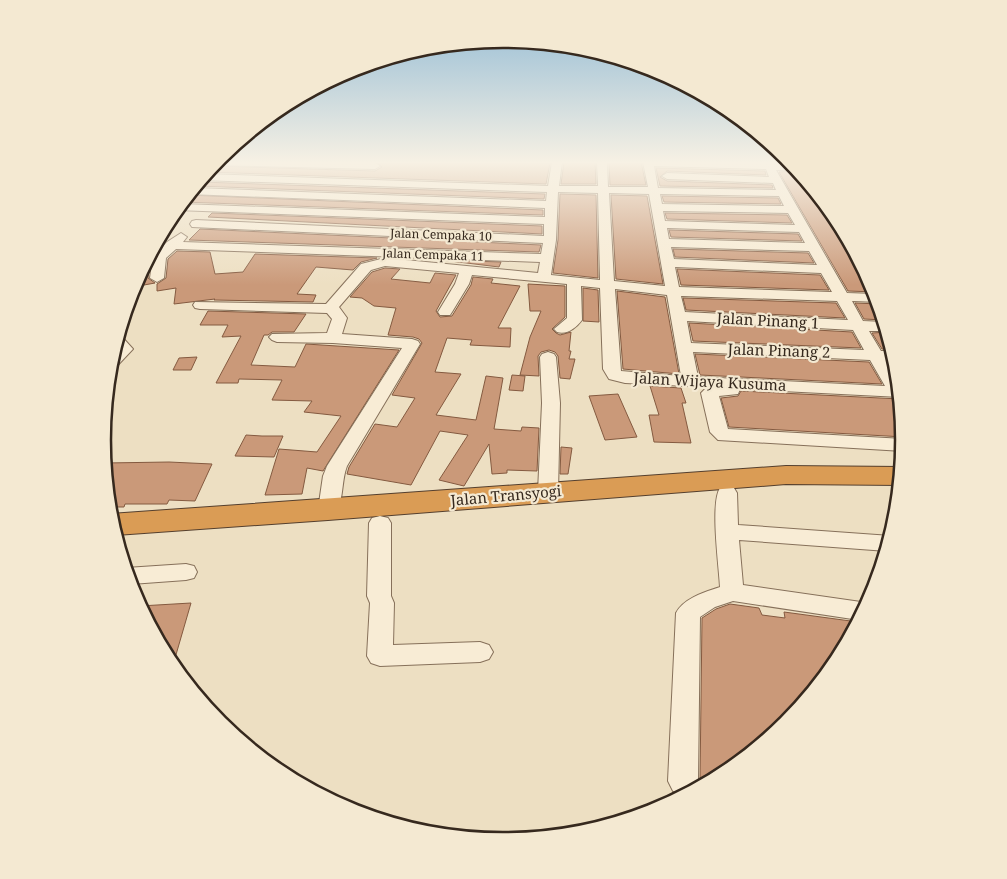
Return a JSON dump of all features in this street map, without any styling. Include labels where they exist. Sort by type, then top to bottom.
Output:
[{"type":"highway","name":"Jalan Transyogi","points":[[121,523],[328,510],[737,478],[794,475],[894,476]]},
{"type":"highway","name":"Jalan Transyogi","points":[[125,541],[380,523],[727,494],[892,491]]},
{"type":"street","points":[[157,278],[160,257],[218,203]]},
{"type":"street","points":[[319,251],[351,203]]},
{"type":"street","points":[[502,203],[551,205],[550,240],[544,278]]},
{"type":"street","name":"Jalan Wijaya Kusuma","points":[[604,203],[612,372],[625,378],[893,394]]},
{"type":"street","points":[[655,203],[691,382]]},
{"type":"street","points":[[788,203],[891,381]]},
{"type":"street","points":[[189,207],[550,221]]},
{"type":"street","points":[[656,207],[792,210]]},
{"type":"street","name":"Jalan Cempaka 10","points":[[196,224],[550,240]]},
{"type":"street","points":[[660,224],[803,229]]},
{"type":"street","points":[[663,243],[813,247]]},
{"type":"street","name":"Jalan Cempaka 11","points":[[171,245],[319,251],[388,258],[547,258]]},
{"type":"street","points":[[331,309],[366,267],[388,258],[466,272],[544,278],[607,286],[672,291],[869,298]]},
{"type":"street","points":[[667,263],[826,269]]},
{"type":"street","points":[[445,312],[462,284],[466,272]]},
{"type":"street","points":[[562,330],[574,320],[574,281]]},
{"type":"street","points":[[200,305],[331,309],[340,318],[333,338]]},
{"type":"street","name":"Jalan Pinang 1","points":[[677,316],[879,327]]},
{"type":"street","points":[[277,337],[333,338],[412,344],[336,466],[328,510]]},
{"type":"street","name":"Jalan Pinang 2","points":[[683,347],[886,356]]},
{"type":"street","points":[[548,356],[551,403],[548,492]]},
{"type":"street","points":[[893,394],[720,390],[713,390],[710,393],[719,432],[725,436],[896,445]]},
{"type":"street","points":[[727,494],[726,514],[729,532],[732,592]]},
{"type":"street","points":[[380,523],[379,596],[382,603],[380,656],[480,652]]},
{"type":"street","points":[[729,532],[882,542]]},
{"type":"street","points":[[136,575],[186,572]]},
{"type":"street","points":[[683,781],[688,613],[707,601],[732,592],[856,610]]},
{"type":"building","points":[[210,203],[378,203],[543,210],[543,215]]},
{"type":"building","points":[[560,203],[596,203],[598,278],[553,273],[558,240]]},
{"type":"building","points":[[611,203],[648,203],[663,284],[616,279]]},
{"type":"building","points":[[724,203],[781,203],[781,204]]},
{"type":"building","points":[[797,203],[815,203],[843,244],[867,292],[848,291]]},
{"type":"building","points":[[212,213],[542,226],[542,234],[208,217]]},
{"type":"building","points":[[665,213],[787,215],[792,223],[667,219]]},
{"type":"building","points":[[200,229],[541,245],[539,252],[189,240]]},
{"type":"building","points":[[669,230],[798,234],[802,241],[671,237]]},
{"type":"building","points":[[673,249],[808,253],[814,263],[675,257]]},
{"type":"building","points":[[177,251],[210,252],[215,274],[243,272],[255,254],[377,258],[361,262],[353,270],[316,267],[297,294],[316,295],[313,302],[215,299],[174,304],[176,288],[157,291],[157,284],[166,278],[168,259]]},
{"type":"building","points":[[442,260],[501,262],[499,267]]},
{"type":"building","points":[[385,268],[400,269],[391,279],[430,283],[435,273],[456,275],[436,311],[440,317],[452,316],[471,285],[473,277],[493,279],[491,283],[520,286],[498,328],[511,328],[510,347],[470,345],[472,340],[447,338],[435,372],[461,374],[436,415],[476,420],[486,376],[503,378],[494,429],[521,431],[522,427],[539,428],[537,471],[507,470],[507,473],[492,474],[489,444],[464,486],[439,480],[468,435],[440,431],[411,485],[347,474],[349,467],[375,424],[397,427],[415,398],[392,395],[422,343],[419,339],[413,337],[388,335],[396,308],[374,306],[362,298],[350,297],[372,272]]},
{"type":"building","points":[[677,269],[820,275],[829,290],[681,285]]},
{"type":"building","points":[[149,273],[148,278],[155,283],[143,285]]},
{"type":"building","points":[[528,284],[565,286],[565,317],[552,329],[560,335],[571,332],[569,359],[575,359],[570,379],[560,378],[558,356],[555,352],[549,350],[541,352],[538,356],[539,376],[520,375],[530,337],[541,311],[530,311]]},
{"type":"building","points":[[583,288],[598,290],[599,322],[583,321]]},
{"type":"building","points":[[617,291],[665,297],[679,374],[623,369]]},
{"type":"building","points":[[683,298],[836,303],[845,318],[686,310]]},
{"type":"building","points":[[855,303],[872,304],[877,320],[864,319]]},
{"type":"building","points":[[208,311],[306,314],[294,332],[272,332],[264,335],[251,365],[295,367],[306,344],[399,350],[323,471],[307,468],[302,494],[265,495],[279,449],[317,452],[341,416],[304,412],[312,401],[272,400],[282,380],[239,379],[238,383],[216,383],[241,336],[222,337],[228,325],[200,325]]},
{"type":"building","points":[[689,323],[852,332],[861,348],[693,341]]},
{"type":"building","points":[[880,332],[885,349],[882,349],[872,333]]},
{"type":"building","points":[[695,354],[869,362],[882,384],[700,375]]},
{"type":"building","points":[[197,357],[191,370],[173,370],[179,358]]},
{"type":"building","points":[[512,375],[525,376],[523,391],[509,390]]},
{"type":"building","points":[[650,386],[681,388],[686,403],[682,403],[691,443],[654,442],[649,415],[659,415]]},
{"type":"building","points":[[741,391],[893,399],[896,437],[729,427],[721,398],[738,396]]},
{"type":"building","points":[[618,394],[637,437],[605,440],[589,396]]},
{"type":"building","points":[[246,435],[283,436],[274,457],[235,456]]},
{"type":"building","points":[[561,447],[572,448],[568,474],[560,474]]},
{"type":"building","points":[[169,462],[212,464],[195,501],[169,500],[167,504],[125,504],[124,507],[118,507],[112,463]]},
{"type":"building","points":[[191,603],[176,654],[164,636],[148,606]]},
{"type":"building","points":[[730,604],[759,608],[762,615],[785,618],[784,612],[851,621],[843,636],[814,678],[781,717],[742,750],[700,779],[702,618],[716,609]]}]
